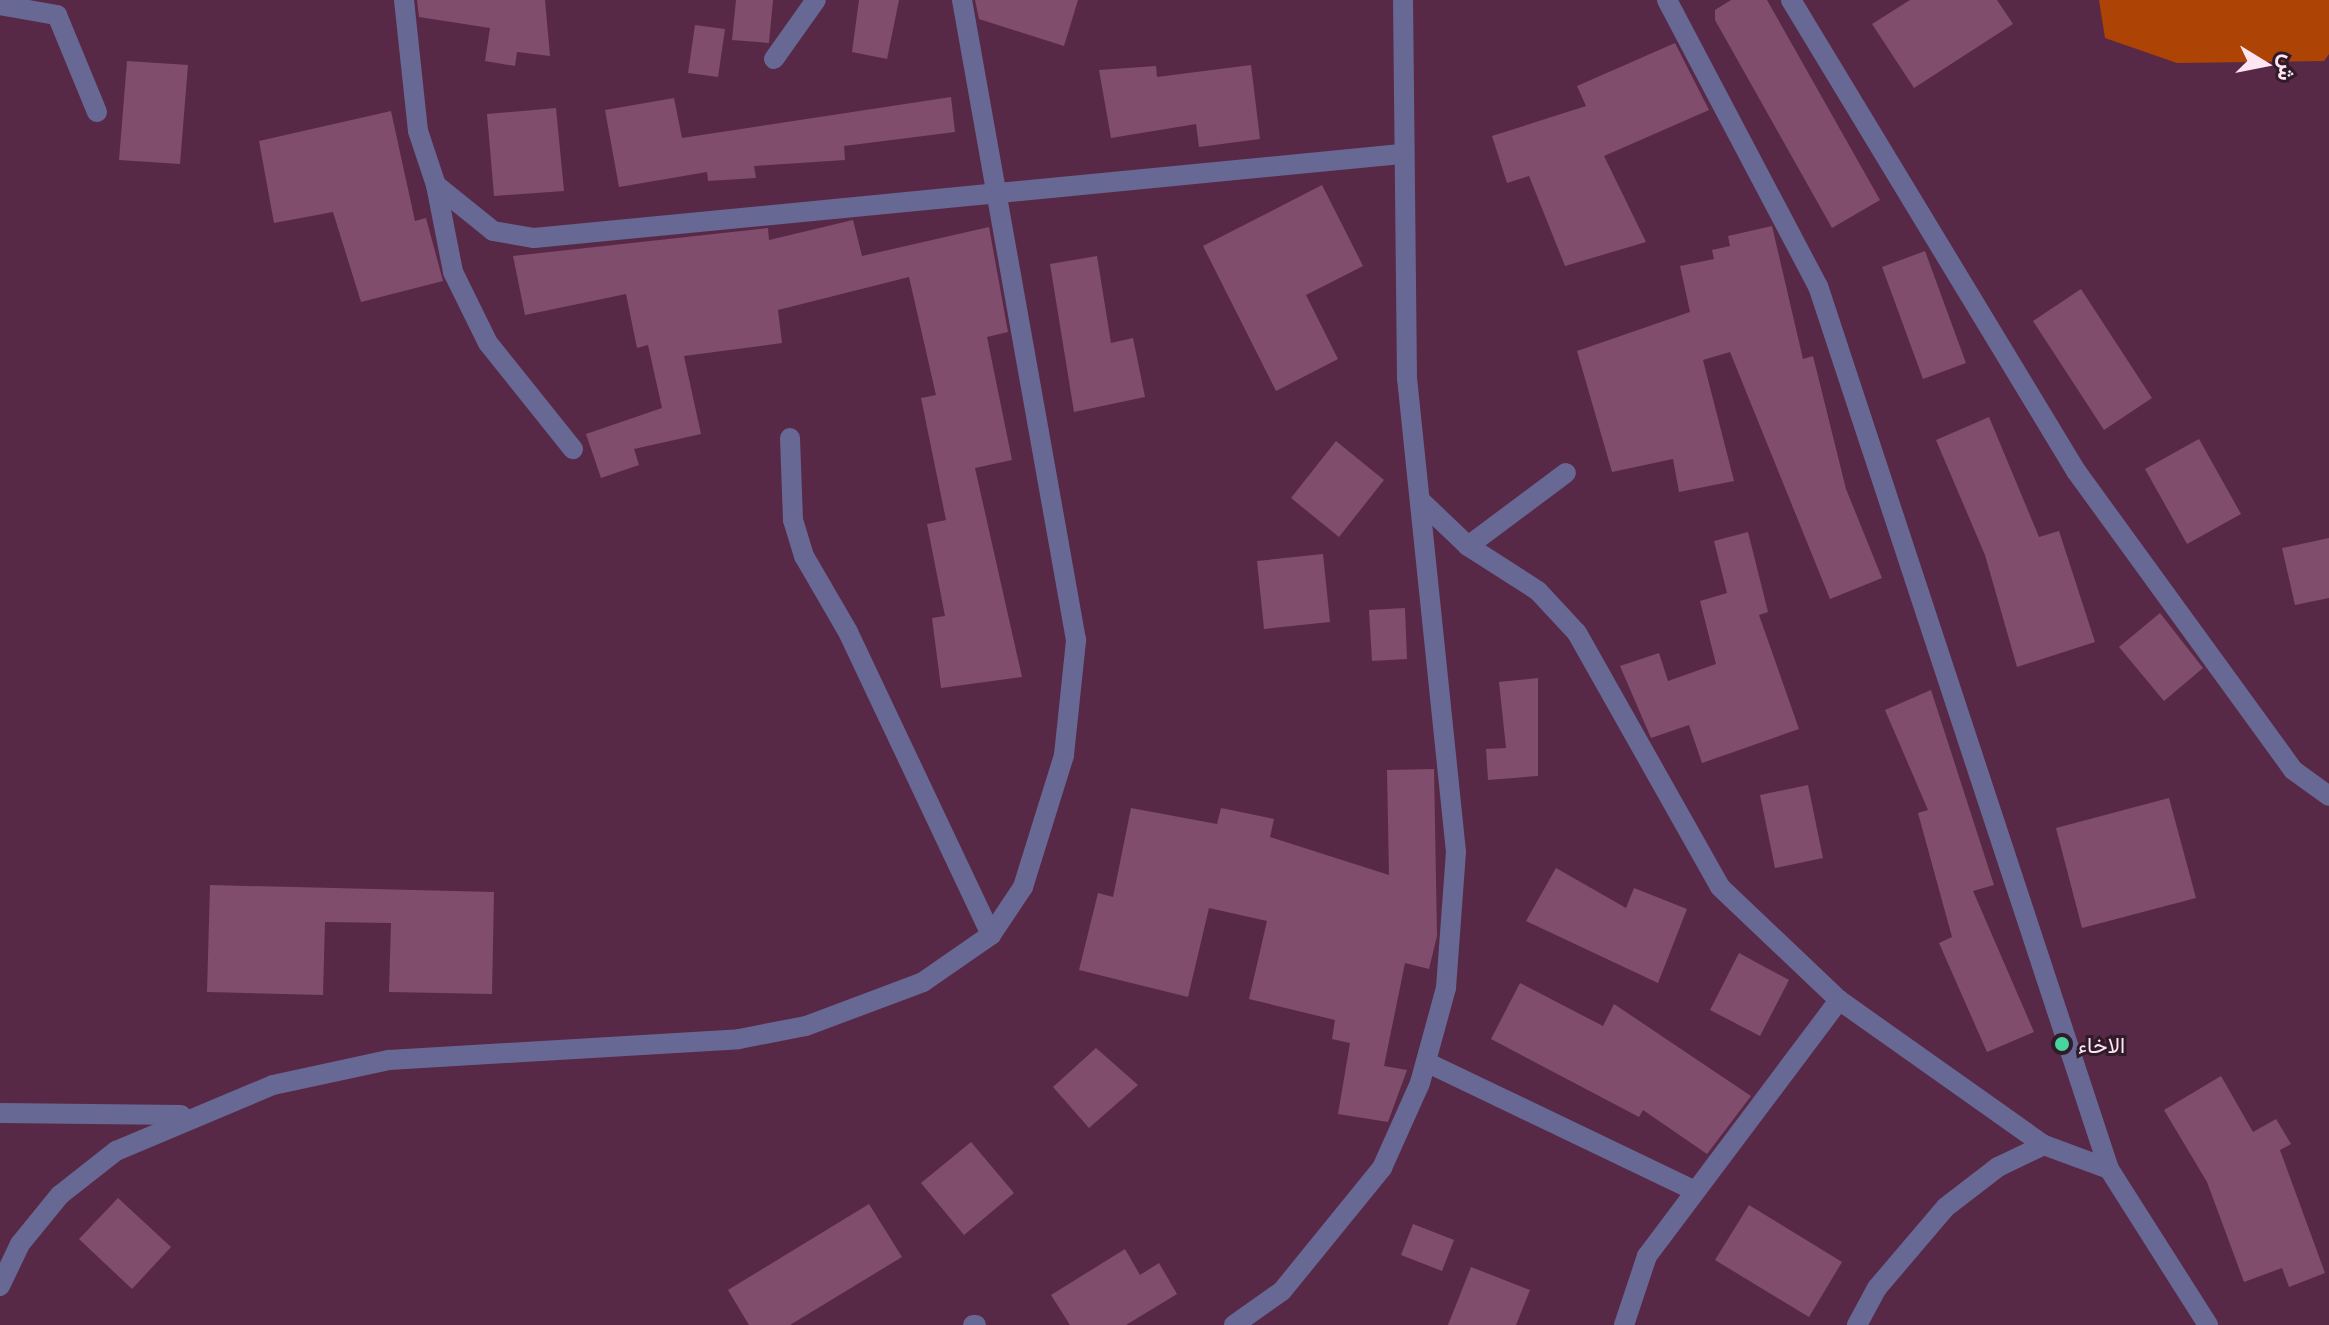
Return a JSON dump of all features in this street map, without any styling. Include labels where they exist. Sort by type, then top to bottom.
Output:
[{"type":"street","points":[[404,0],[418,131],[436,185],[453,272],[488,343],[573,449]]},
{"type":"street","points":[[774,59],[816,0]]},
{"type":"street","points":[[0,1286],[20,1244],[60,1195],[116,1151],[189,1115],[273,1085],[389,1060],[739,1039],[806,1026],[923,982],[991,935],[1023,887],[1064,755],[1076,640],[1000,194],[962,0]]},
{"type":"street","points":[[1234,1325],[1282,1291],[1382,1168],[1426,1062],[1446,988],[1456,852],[1423,503],[1407,379],[1401,154],[1403,0]]},
{"type":"street","points":[[1667,0],[1818,286],[2109,1169],[2208,1325]]},
{"type":"street","points":[[1791,0],[2076,471],[2293,770],[2329,796]]},
{"type":"street","points":[[0,5],[57,15],[97,112]]},
{"type":"street","points":[[436,185],[493,231],[534,238],[1401,154]]},
{"type":"street","points":[[790,438],[793,520],[804,556],[854,644],[991,935]]},
{"type":"street","points":[[1468,546],[1566,473]]},
{"type":"street","points":[[1423,503],[1468,546],[1556,606],[1720,887],[1839,1000],[2044,1145],[2109,1169]]},
{"type":"street","points":[[1624,1325],[1647,1256],[1839,1000]]},
{"type":"street","points":[[1426,1062],[1695,1191]]},
{"type":"street","points":[[0,1113],[189,1115]]},
{"type":"street","points":[[1857,1325],[1877,1288],[1946,1207],[1998,1167],[2044,1145]]},
{"type":"shaded area","points":[[2099,0],[2329,0],[2329,54],[2324,61],[2177,63],[2105,38]]},
{"type":"building","points":[[417,0],[545,0],[550,56],[517,52],[515,66],[485,61],[490,28],[419,17]]},
{"type":"building","points":[[736,0],[773,0],[769,43],[732,40]]},
{"type":"building","points":[[859,0],[899,0],[887,59],[852,52]]},
{"type":"building","points":[[975,0],[1078,0],[1064,46],[979,19]]},
{"type":"building","points":[[1731,0],[1767,0],[1880,200],[1832,228],[1715,20],[1715,10]]},
{"type":"building","points":[[1910,0],[1997,0],[2013,24],[1914,88],[1872,24]]},
{"type":"building","points":[[695,25],[725,29],[718,77],[688,73]]},
{"type":"building","points":[[1675,43],[1709,110],[1604,156],[1646,242],[1565,266],[1529,176],[1507,183],[1492,136],[1586,106],[1577,86]]},
{"type":"building","points":[[127,61],[188,65],[180,164],[119,160]]},
{"type":"building","points":[[1251,65],[1260,139],[1199,147],[1196,124],[1111,138],[1099,70],[1156,66],[1157,77]]},
{"type":"building","points":[[951,97],[955,132],[844,146],[845,160],[754,166],[756,178],[708,181],[707,172],[619,187],[605,110],[674,98],[682,138]]},
{"type":"building","points":[[556,108],[564,191],[494,196],[487,114]]},
{"type":"building","points":[[391,111],[415,221],[426,218],[443,281],[361,302],[333,212],[274,223],[259,141]]},
{"type":"building","points":[[1322,185],[1363,266],[1306,295],[1338,359],[1276,391],[1203,246]]},
{"type":"building","points":[[853,220],[862,256],[989,227],[1008,332],[987,337],[1012,460],[975,468],[1022,677],[941,688],[932,618],[945,616],[927,524],[946,520],[921,398],[936,395],[909,277],[778,310],[782,343],[684,356],[701,434],[634,449],[639,465],[601,478],[586,434],[662,408],[648,345],[637,348],[626,294],[525,315],[513,256],[768,228],[769,240]]},
{"type":"building","points":[[1772,226],[1803,359],[1813,356],[1846,489],[1882,578],[1830,599],[1730,352],[1703,360],[1734,481],[1679,492],[1673,459],[1612,472],[1577,351],[1690,312],[1680,266],[1714,259],[1712,250],[1730,246],[1728,236]]},
{"type":"building","points":[[1925,251],[1966,363],[1923,379],[1882,267]]},
{"type":"building","points":[[1097,256],[1111,343],[1133,338],[1145,397],[1074,412],[1050,264]]},
{"type":"building","points":[[2081,289],[2152,398],[2104,430],[2033,321]]},
{"type":"building","points":[[1989,417],[2039,537],[2059,531],[2095,642],[2017,667],[1985,555],[1936,440]]},
{"type":"building","points":[[2199,439],[2241,514],[2187,544],[2145,469]]},
{"type":"building","points":[[1336,441],[1384,480],[1339,537],[1291,498]]},
{"type":"building","points":[[1748,532],[1768,612],[1759,615],[1799,729],[1702,763],[1689,725],[1651,738],[1620,666],[1659,653],[1668,681],[1716,664],[1700,601],[1727,593],[1714,541]]},
{"type":"building","points":[[2329,538],[2329,598],[2295,605],[2282,548]]},
{"type":"building","points":[[1323,554],[1330,622],[1264,629],[1257,561]]},
{"type":"building","points":[[1405,608],[1407,659],[1372,661],[1369,610]]},
{"type":"building","points":[[2160,613],[2203,668],[2164,701],[2119,647]]},
{"type":"building","points":[[1538,678],[1538,776],[1488,780],[1486,749],[1506,748],[1499,682]]},
{"type":"building","points":[[1931,690],[1994,885],[1973,891],[2034,1032],[1987,1052],[1939,943],[1952,937],[1918,813],[1928,810],[1885,710]]},
{"type":"building","points":[[1434,769],[1437,936],[1429,969],[1405,963],[1384,1066],[1407,1070],[1388,1122],[1338,1114],[1350,1043],[1332,1039],[1335,1020],[1249,999],[1267,921],[1209,908],[1188,997],[1079,970],[1098,893],[1113,897],[1131,808],[1217,824],[1221,808],[1274,819],[1270,837],[1389,875],[1387,770]]},
{"type":"building","points":[[1808,785],[1823,858],[1775,868],[1760,795]]},
{"type":"building","points":[[2169,798],[2196,898],[2082,928],[2056,828]]},
{"type":"building","points":[[1556,868],[1626,908],[1634,888],[1687,909],[1658,983],[1526,921]]},
{"type":"building","points":[[210,885],[494,892],[492,994],[389,992],[391,923],[325,922],[323,995],[207,992]]},
{"type":"building","points":[[1739,953],[1789,980],[1760,1036],[1710,1010]]},
{"type":"building","points":[[1520,983],[1603,1026],[1614,1004],[1751,1096],[1707,1154],[1643,1110],[1639,1117],[1491,1039]]},
{"type":"building","points":[[1096,1048],[1138,1085],[1089,1128],[1053,1087]]},
{"type":"building","points":[[2221,1076],[2253,1132],[2276,1119],[2291,1144],[2280,1150],[2325,1273],[2289,1287],[2282,1268],[2244,1282],[2207,1182],[2164,1110]]},
{"type":"building","points":[[971,1142],[1014,1193],[964,1235],[921,1183]]},
{"type":"building","points":[[118,1198],[171,1247],[132,1289],[79,1239]]},
{"type":"building","points":[[869,1204],[902,1257],[790,1325],[749,1325],[728,1290]]},
{"type":"building","points":[[1749,1205],[1842,1262],[1809,1317],[1715,1260]]},
{"type":"building","points":[[1413,1224],[1454,1240],[1442,1271],[1401,1255]]},
{"type":"building","points":[[1125,1249],[1140,1275],[1159,1263],[1177,1294],[1126,1325],[1070,1325],[1051,1295]]},
{"type":"building","points":[[1471,1267],[1530,1290],[1516,1325],[1448,1325]]},
{"type":"place","name":"الاخاء","points":[[2062,1044]]}]
